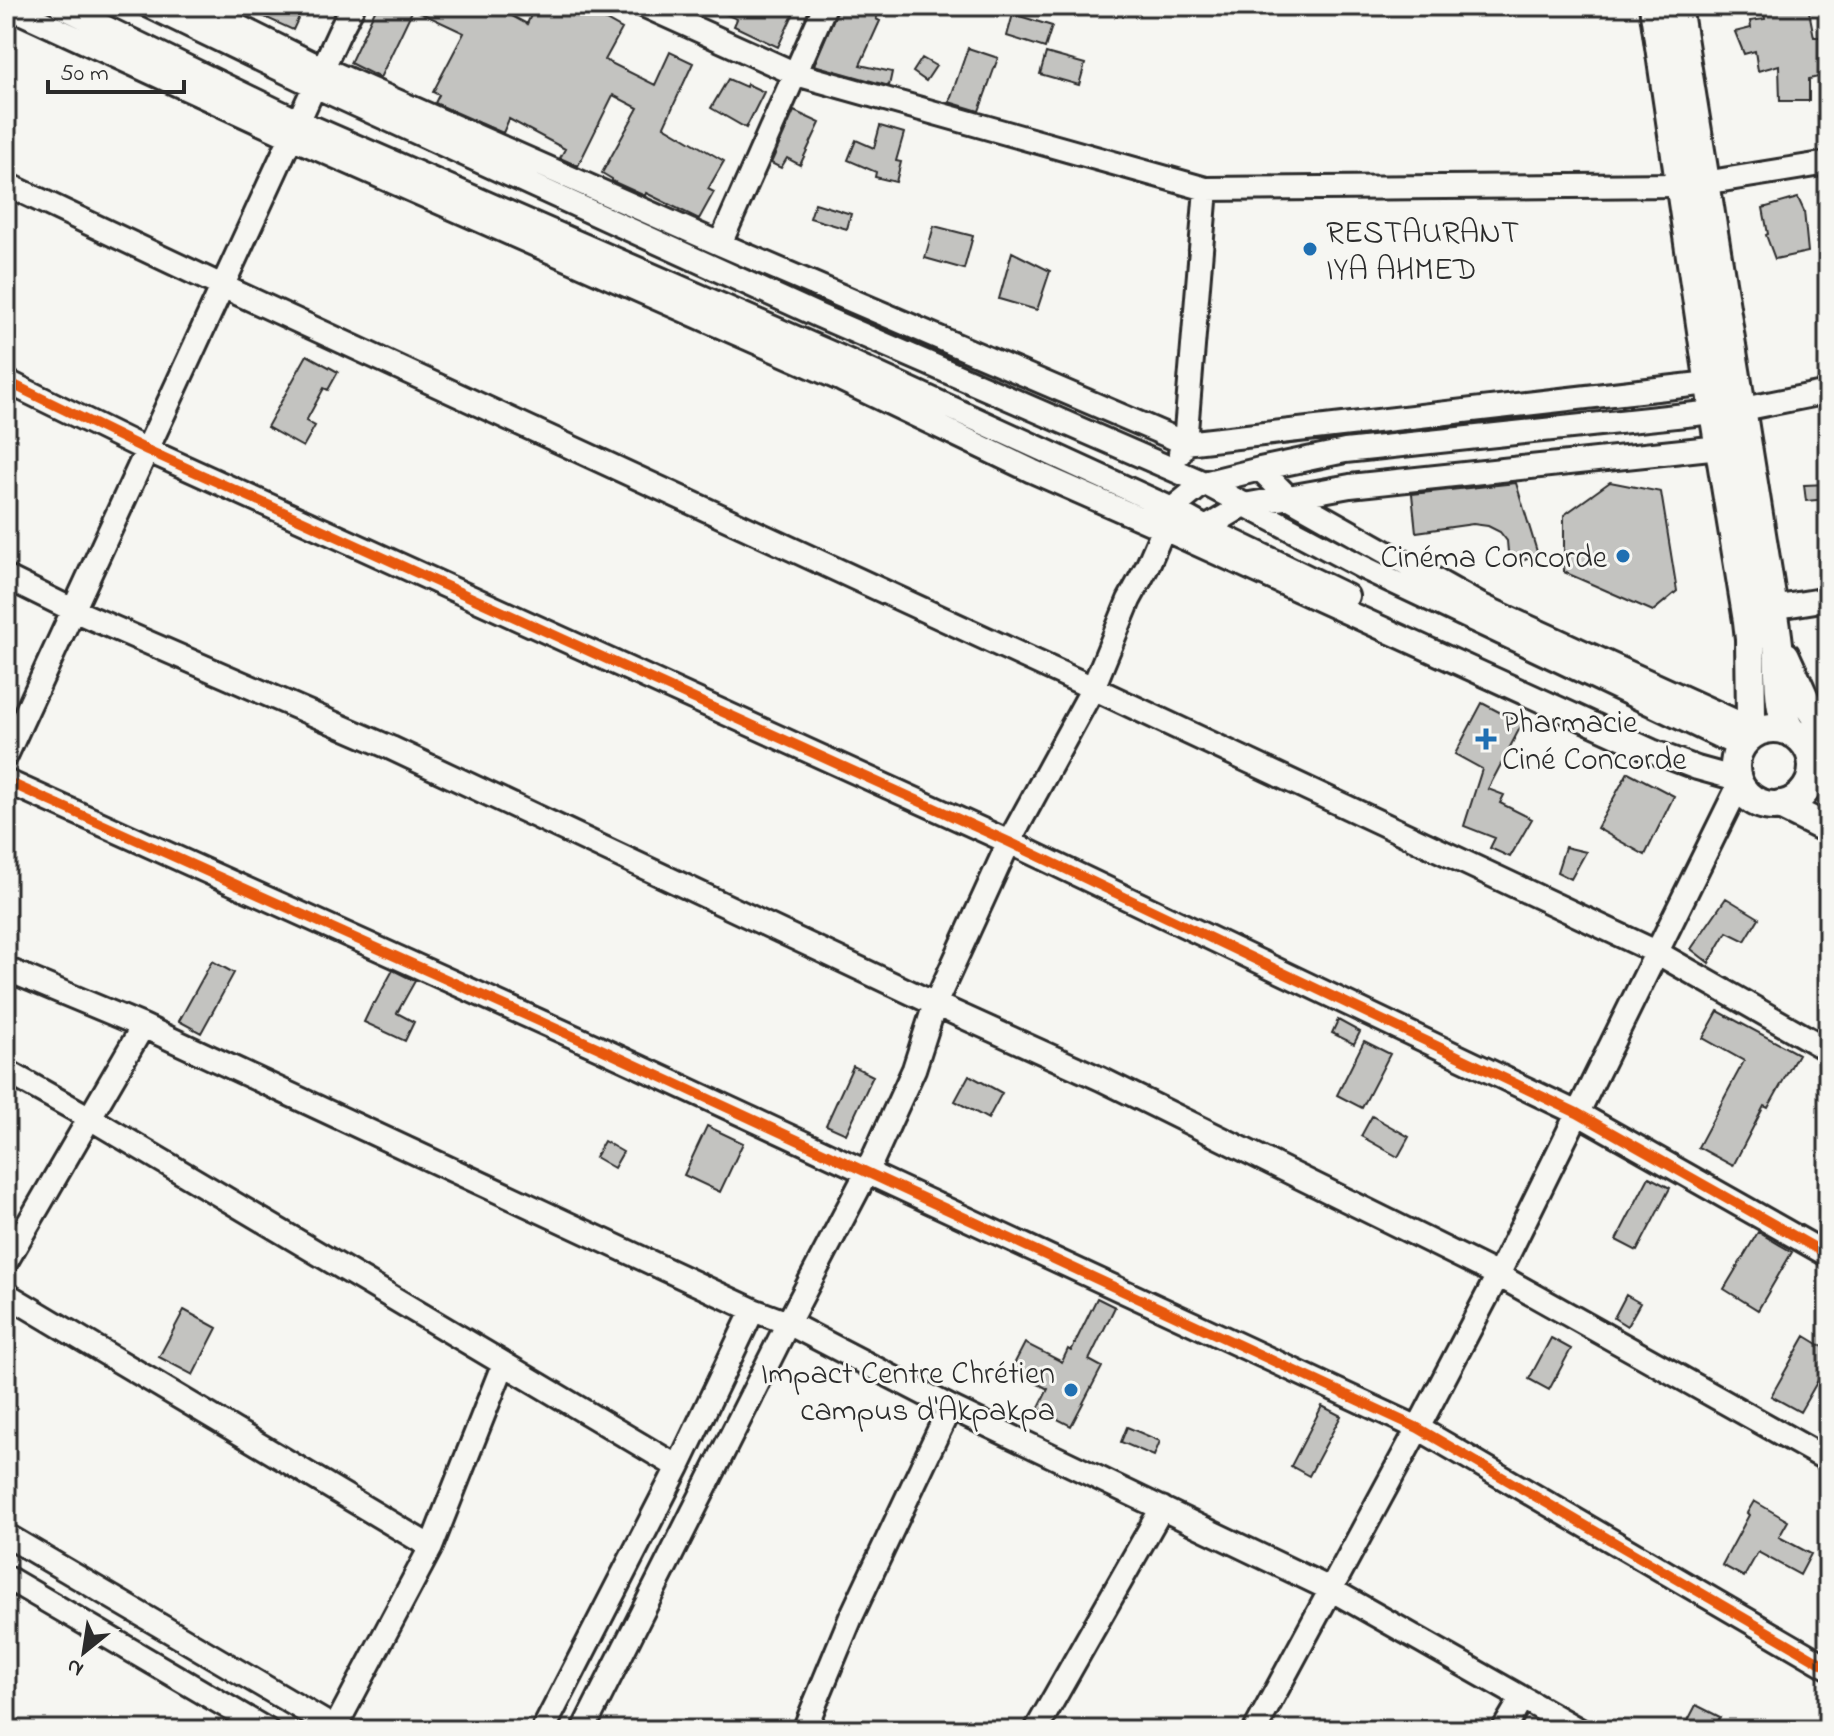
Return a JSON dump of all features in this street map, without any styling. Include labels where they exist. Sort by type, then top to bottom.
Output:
[{"type":"main road","points":[[1654,6],[1692,184],[1743,409],[1778,641],[1782,706],[1788,728],[1810,750],[1820,779],[1790,803],[1780,805],[1757,802],[1745,793],[1741,758],[1751,654],[1709,383],[1692,184],[1677,6]]},
{"type":"main road","points":[[1778,641],[1805,700],[1828,736]]},
{"type":"main road","points":[[1741,758],[1756,732],[1777,727],[1793,733]]},
{"type":"main road","points":[[1780,805],[1828,829]]},
{"type":"street","points":[[7,6],[294,129],[842,380],[1032,471],[1168,519],[1206,528],[1448,645],[1639,730],[1741,758]]},
{"type":"street","points":[[61,6],[294,129]]},
{"type":"street","points":[[149,6],[720,244],[1185,443],[1709,383]]},
{"type":"street","points":[[197,6],[318,77],[817,315],[1204,483],[1362,567],[1741,758]]},
{"type":"street","points":[[6,756],[353,6]]},
{"type":"street","points":[[645,6],[796,74],[1206,189],[1692,184],[1828,163]]},
{"type":"street","points":[[720,244],[825,6]]},
{"type":"street","points":[[6,184],[1656,952],[1828,1050]]},
{"type":"street","points":[[1173,469],[1185,443],[1206,189]]},
{"type":"street","points":[[6,381],[147,450],[1009,842],[1577,1113],[1828,1255]]},
{"type":"street","points":[[1743,409],[1828,392]]},
{"type":"street","points":[[583,1730],[867,1172],[914,1069],[935,1004],[1009,842],[1093,688],[1129,600],[1168,519],[1204,483],[1345,451],[1714,412]]},
{"type":"street","points":[[1206,528],[1244,505],[1350,486],[1720,447]]},
{"type":"street","points":[[1260,469],[1288,497],[1741,758]]},
{"type":"street","points":[[1168,519],[1652,751],[1697,768],[1741,758]]},
{"type":"street","points":[[6,577],[73,610],[391,748],[1101,1079],[1498,1275],[1828,1460]]},
{"type":"street","points":[[1772,608],[1828,599]]},
{"type":"street","points":[[1255,1730],[1498,1275],[1656,952],[1741,758]]},
{"type":"street","points":[[6,781],[584,1041],[1418,1428],[1828,1667]]},
{"type":"street","points":[[6,969],[143,1026],[753,1310],[788,1323],[950,1407],[1330,1589],[1579,1730]]},
{"type":"street","points":[[6,1262],[143,1026]]},
{"type":"street","points":[[6,1071],[678,1467]]},
{"type":"street","points":[[6,1294],[431,1547]]},
{"type":"street","points":[[543,1730],[678,1467],[753,1310]]},
{"type":"street","points":[[6,1535],[337,1729],[431,1547],[503,1365]]},
{"type":"street","points":[[804,1730],[851,1617],[950,1407]]},
{"type":"street","points":[[1036,1730],[1162,1508]]},
{"type":"street","points":[[6,1577],[267,1730]]},
{"type":"street","points":[[1503,1730],[1522,1698]]},
{"type":"building","points":[[241,6],[304,6],[293,30]]},
{"type":"building","points":[[377,6],[503,6],[501,10],[527,24],[535,6],[581,6],[622,29],[605,60],[655,85],[670,52],[693,63],[664,126],[724,161],[708,189],[714,192],[699,219],[646,193],[645,196],[612,181],[602,173],[638,108],[613,95],[578,166],[560,158],[565,149],[509,119],[503,133],[435,103],[439,95],[433,92],[464,33],[413,9],[380,78],[350,63]]},
{"type":"building","points":[[707,6],[797,6],[778,47],[734,26],[737,19]]},
{"type":"building","points":[[839,6],[882,6],[876,19],[880,21],[860,65],[892,72],[889,86],[814,65]]},
{"type":"building","points":[[1808,6],[1814,37],[1828,37],[1828,75],[1809,79],[1809,101],[1780,101],[1779,65],[1758,71],[1755,51],[1744,54],[1735,32],[1751,28],[1750,21],[1765,19],[1764,14]]},
{"type":"building","points":[[1013,14],[1052,26],[1045,48],[1007,36]]},
{"type":"building","points":[[968,48],[998,58],[979,111],[949,102]]},
{"type":"building","points":[[1046,53],[1085,64],[1079,85],[1040,74]]},
{"type":"building","points":[[922,58],[936,66],[926,81],[913,72]]},
{"type":"building","points":[[728,79],[764,92],[746,128],[711,108]]},
{"type":"building","points":[[794,111],[820,123],[800,165],[787,158],[781,168],[771,163]]},
{"type":"building","points":[[880,126],[904,133],[896,161],[901,162],[896,182],[875,177],[876,172],[848,160],[856,140],[874,148]]},
{"type":"building","points":[[1798,198],[1804,211],[1808,252],[1775,259],[1766,235],[1763,208]]},
{"type":"building","points":[[815,203],[851,214],[847,229],[810,218]]},
{"type":"building","points":[[934,226],[973,236],[964,269],[925,258]]},
{"type":"building","points":[[1012,252],[1050,271],[1037,310],[999,299]]},
{"type":"building","points":[[307,355],[338,372],[328,390],[324,388],[306,421],[315,426],[303,447],[267,427]]},
{"type":"building","points":[[1610,482],[1661,492],[1677,591],[1653,611],[1564,572],[1564,515]]},
{"type":"building","points":[[1516,483],[1538,555],[1519,562],[1508,552],[1507,541],[1500,532],[1488,526],[1473,524],[1416,532],[1412,494]]},
{"type":"building","points":[[1828,484],[1828,499],[1806,501],[1804,485]]},
{"type":"building","points":[[1482,703],[1522,724],[1488,789],[1504,795],[1500,803],[1532,819],[1510,857],[1490,848],[1495,838],[1464,826],[1482,769],[1455,754]]},
{"type":"building","points":[[1628,772],[1674,796],[1645,855],[1597,828]]},
{"type":"building","points":[[1565,847],[1586,852],[1571,879],[1557,872]]},
{"type":"building","points":[[1726,898],[1759,918],[1745,941],[1727,932],[1709,963],[1691,949]]},
{"type":"building","points":[[212,961],[234,973],[201,1033],[179,1021]]},
{"type":"building","points":[[393,970],[415,981],[397,1013],[414,1022],[405,1041],[364,1022]]},
{"type":"building","points":[[1718,1011],[1798,1054],[1768,1108],[1764,1106],[1733,1166],[1698,1147],[1744,1061],[1703,1038]]},
{"type":"building","points":[[1338,1020],[1360,1032],[1354,1044],[1332,1033]]},
{"type":"building","points":[[1364,1041],[1390,1054],[1362,1108],[1337,1095]]},
{"type":"building","points":[[853,1066],[873,1076],[846,1134],[826,1125]]},
{"type":"building","points":[[969,1075],[1002,1093],[988,1119],[955,1101]]},
{"type":"building","points":[[1372,1116],[1409,1137],[1398,1157],[1361,1136]]},
{"type":"building","points":[[707,1126],[743,1143],[720,1192],[684,1175]]},
{"type":"building","points":[[604,1141],[623,1152],[614,1168],[595,1157]]},
{"type":"building","points":[[1649,1177],[1670,1188],[1637,1251],[1616,1240]]},
{"type":"building","points":[[1758,1232],[1792,1252],[1758,1310],[1724,1289]]},
{"type":"building","points":[[1626,1295],[1640,1303],[1627,1326],[1614,1318]]},
{"type":"building","points":[[1097,1298],[1115,1307],[1089,1360],[1102,1367],[1071,1426],[1038,1409],[1048,1389],[1011,1370],[1025,1343],[1062,1362],[1068,1349],[1071,1351]]},
{"type":"building","points":[[184,1310],[217,1328],[193,1375],[159,1357]]},
{"type":"building","points":[[1805,1336],[1828,1350],[1828,1363],[1800,1412],[1771,1396]]},
{"type":"building","points":[[1551,1338],[1571,1349],[1549,1390],[1529,1379]]},
{"type":"building","points":[[1322,1406],[1341,1416],[1309,1476],[1291,1466]]},
{"type":"building","points":[[1127,1427],[1160,1441],[1154,1456],[1121,1442]]},
{"type":"building","points":[[1754,1501],[1788,1521],[1779,1537],[1811,1554],[1800,1575],[1758,1552],[1744,1577],[1722,1565]]},
{"type":"building","points":[[1696,1705],[1720,1717],[1713,1730],[1683,1730]]},
{"type":"cycle path","points":[[6,381],[147,450],[1009,842],[1577,1113],[1828,1255]]},
{"type":"cycle path","points":[[6,781],[599,1048],[1418,1428],[1828,1667]]},
{"type":"place","name":"RESTAURANT IYA AHMED","points":[[1310,249]]},
{"type":"place","name":"Cinéma Concorde","points":[[1623,556]]},
{"type":"place","name":"Pharmacie Ciné Concorde","points":[[1486,739]]},
{"type":"place","name":"Impact Centre Chrétien campus d'Akpakpa","points":[[1071,1390]]}]
